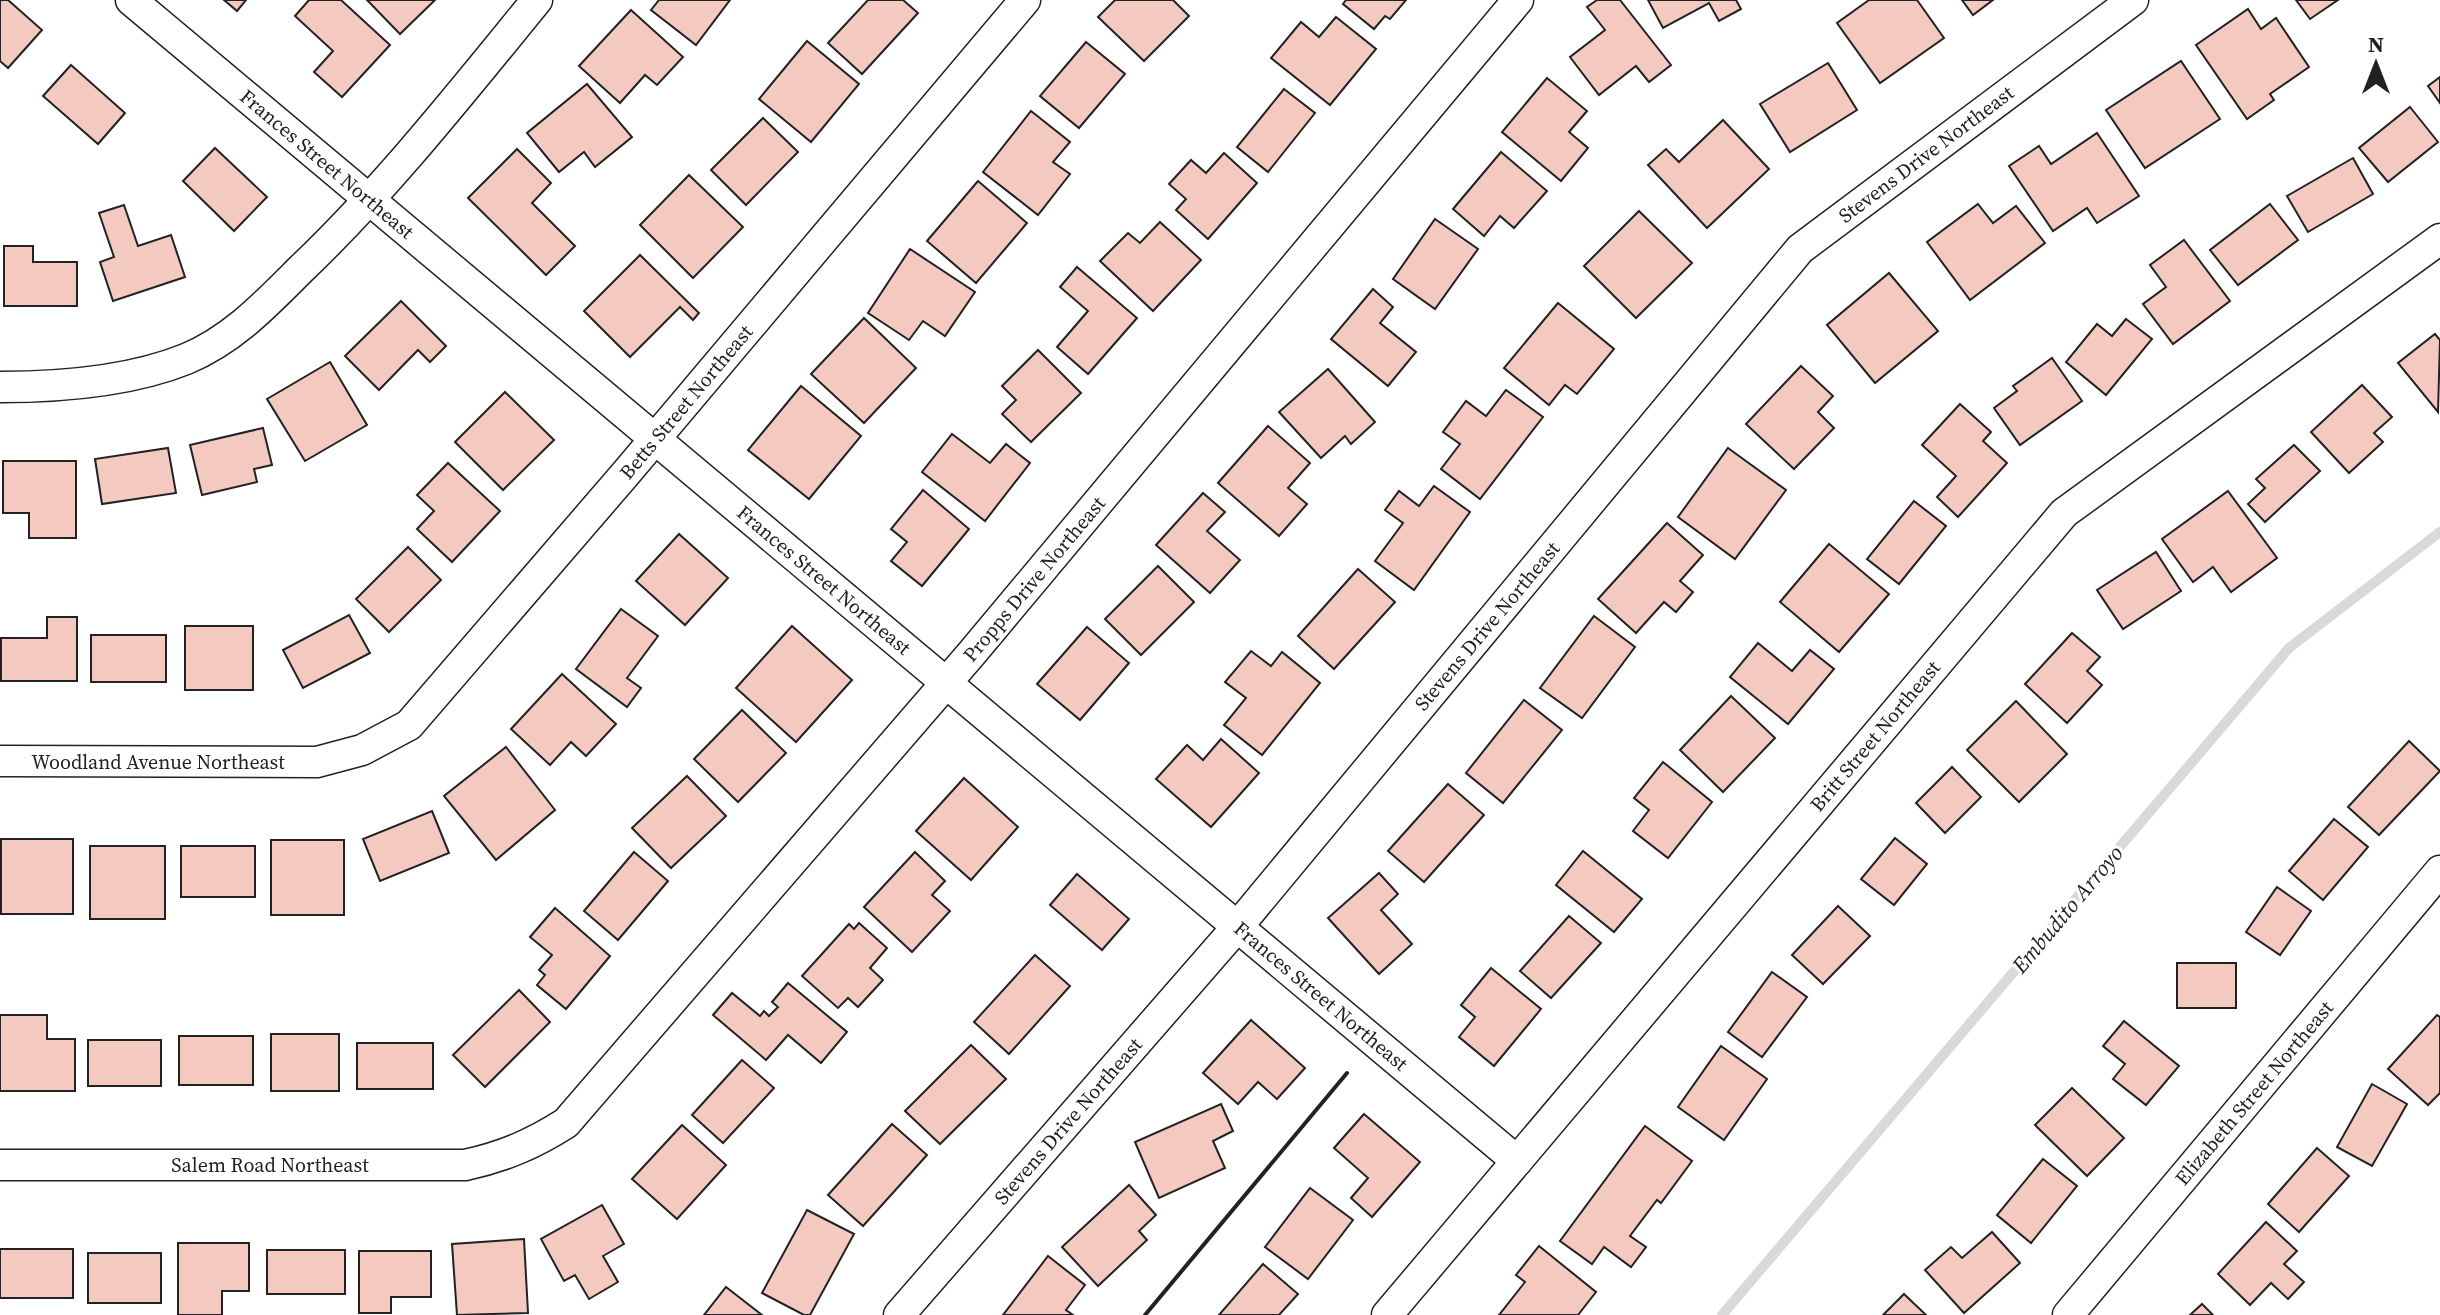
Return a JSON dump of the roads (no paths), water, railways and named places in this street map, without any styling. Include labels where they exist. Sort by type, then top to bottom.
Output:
[{"type":"street","name":"Frances Street Northeast","points":[[131,0],[1517,1161]]},
{"type":"street","points":[[0,387],[88,382],[153,371],[189,358],[242,327],[369,201],[537,0]]},
{"type":"street","name":"Betts Street Northeast","points":[[317,762],[362,750],[409,725],[1025,0]]},
{"type":"street","name":"Propps Drive Northeast","points":[[535,1143],[566,1123],[947,683],[1518,0]]},
{"type":"street","name":"Stevens Drive Northeast","points":[[899,1315],[1238,926],[1800,249],[2133,0]]},
{"type":"street","name":"Britt Street Northeast","points":[[1387,1315],[2064,513],[2440,239]]},
{"type":"street","name":"Woodland Avenue Northeast","points":[[0,761],[317,762]]},
{"type":"street","name":"Elizabeth Street Northeast","points":[[2068,1315],[2440,871]]},
{"type":"street","name":"Salem Road Northeast","points":[[0,1165],[465,1165],[501,1158],[535,1143]]},
{"type":"waterway","name":"Embudito Arroyo","points":[[1722,1315],[2289,648],[2440,532]]}]
